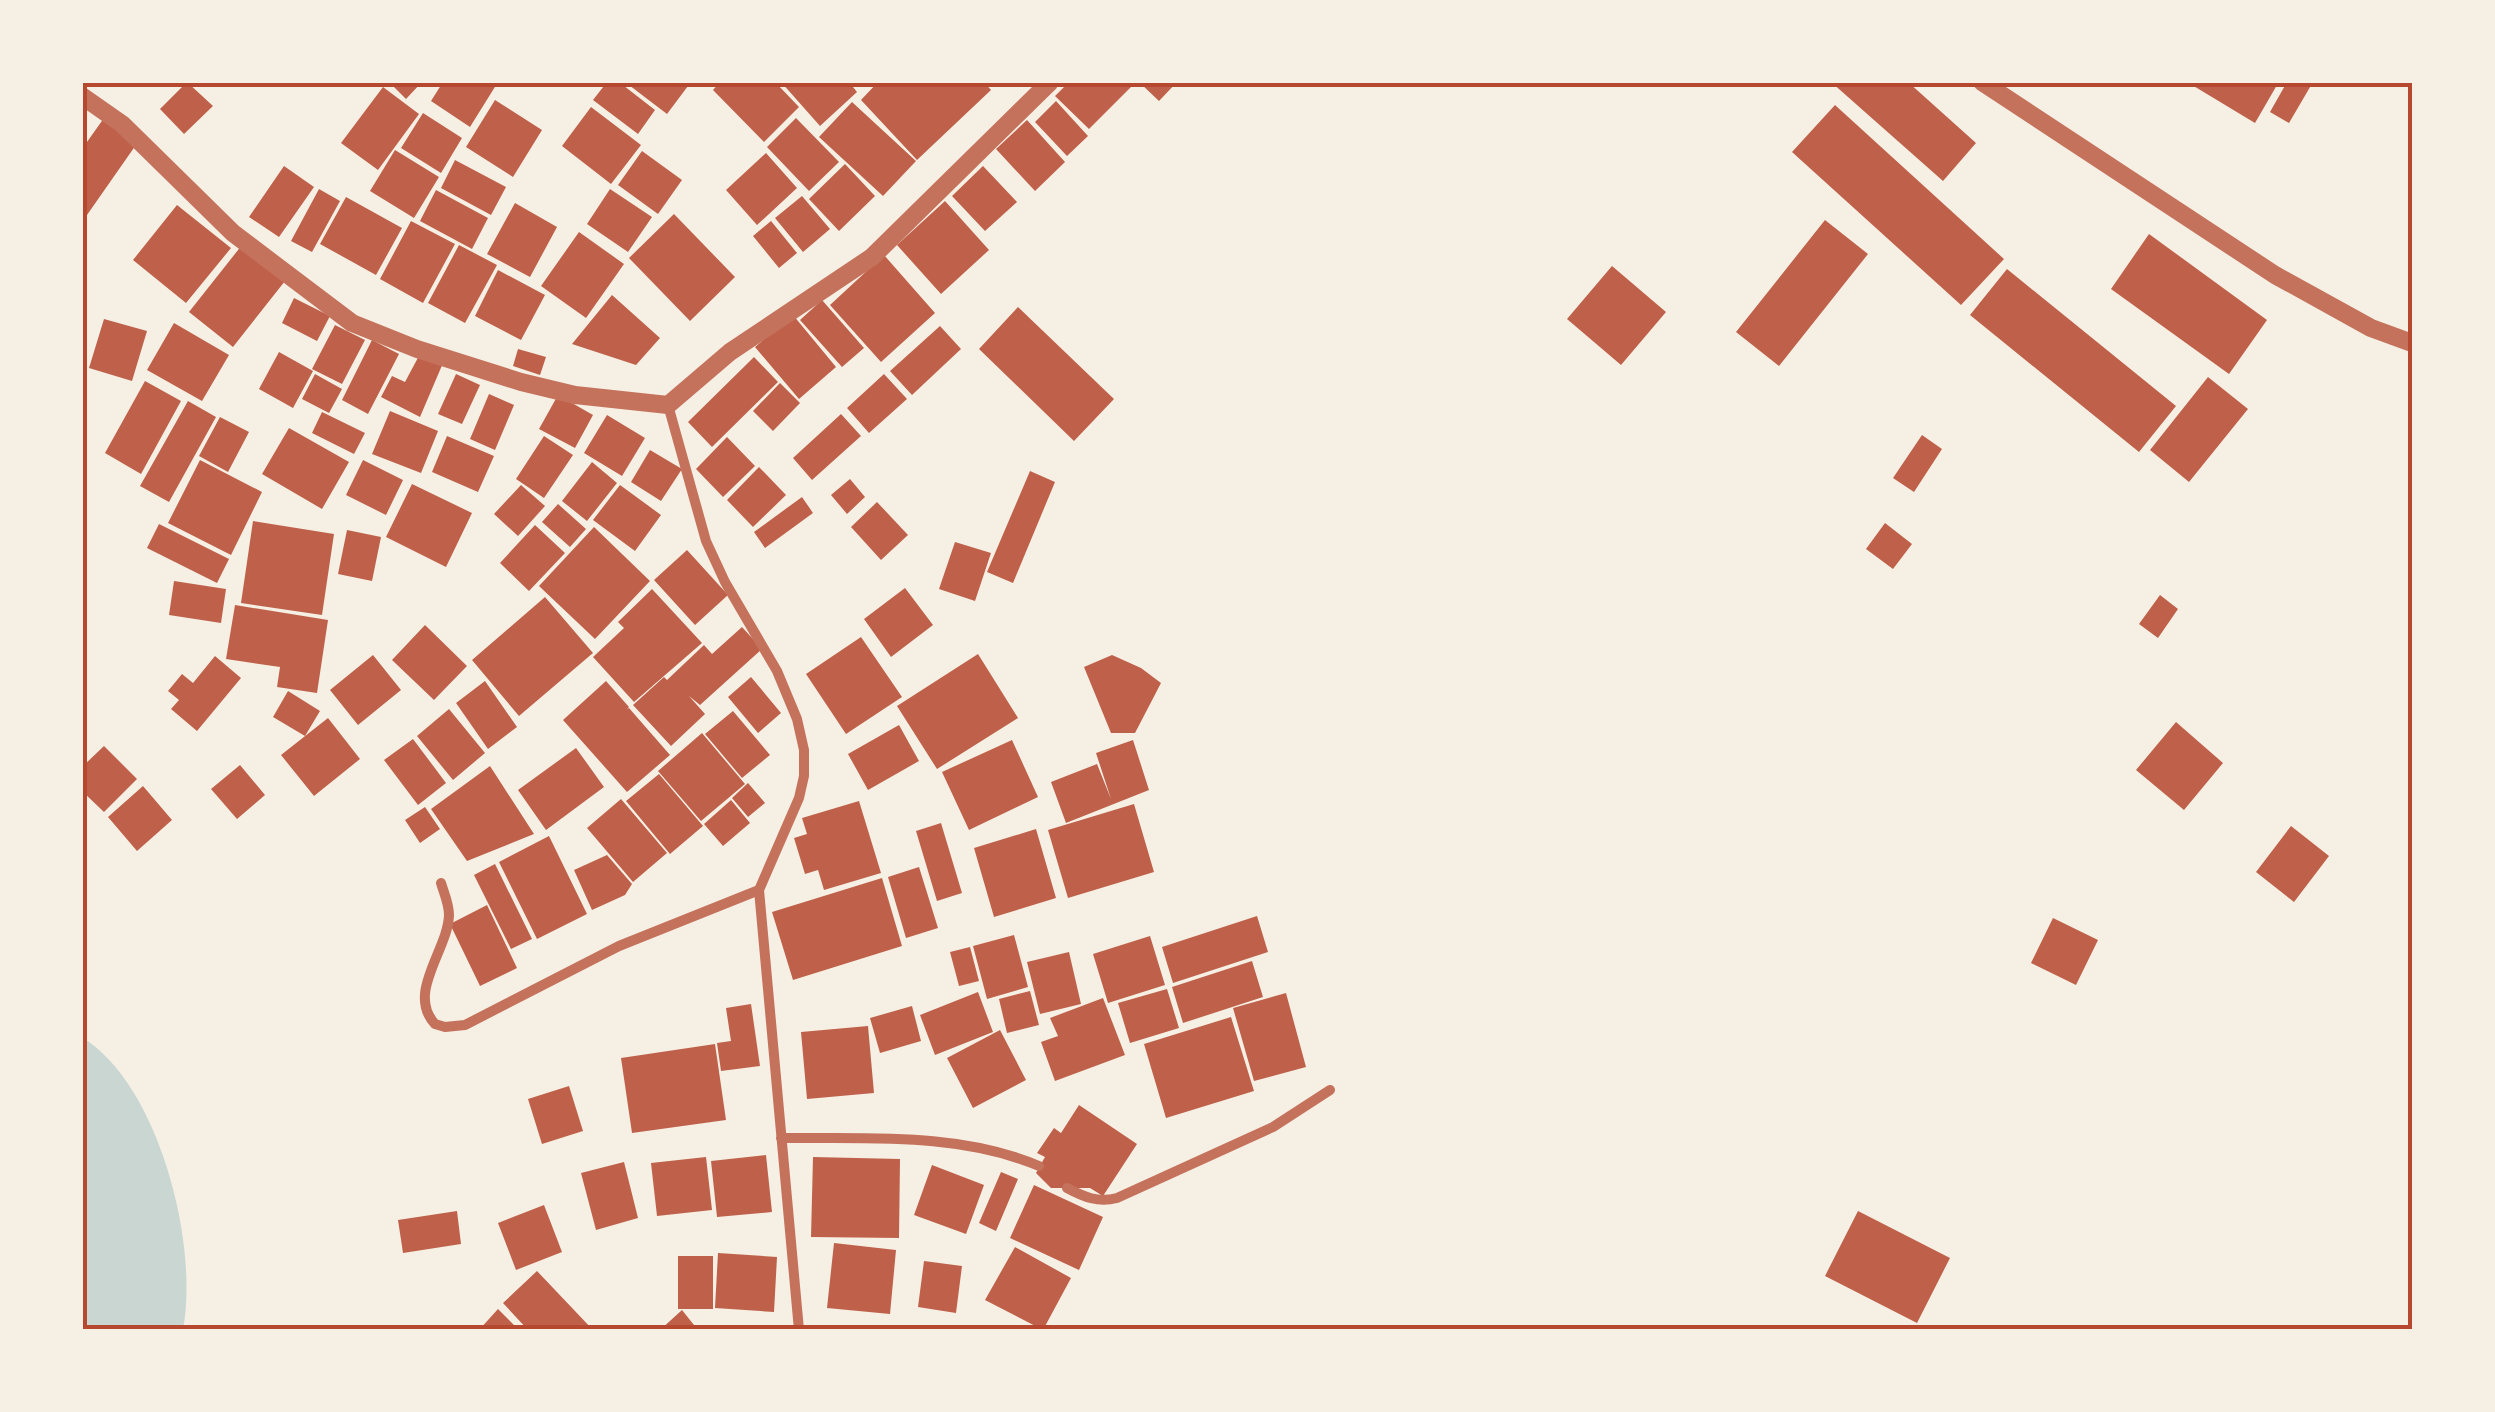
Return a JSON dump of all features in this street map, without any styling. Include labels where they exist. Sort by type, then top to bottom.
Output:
[{"type":"street","points":[[82,96],[122,124],[234,232],[352,323],[416,349],[521,382],[574,395],[668,405],[730,352],[872,257],[1050,82]]},
{"type":"street","points":[[1982,82],[2275,275],[2371,328],[2412,343]]},
{"type":"street","points":[[668,405],[706,541],[776,671],[796,718],[804,750],[799,798],[759,890],[799,1330]]},
{"type":"street","points":[[441,883],[449,920],[428,981],[425,1006],[428,1017],[445,1028],[465,1024],[620,946],[759,890]]},
{"type":"street","points":[[1067,1188],[1091,1199],[1117,1198],[1273,1127],[1330,1090]]},
{"type":"street","points":[[781,1138],[935,1142],[1008,1155],[1040,1166]]},
{"type":"shaded area","points":[[83,1038],[110,1061],[133,1091],[168,1170],[185,1255],[183,1329],[83,1329]]},
{"type":"building","points":[[187,82],[213,106],[184,134],[160,109]]},
{"type":"building","points":[[389,82],[422,82],[406,99]]},
{"type":"building","points":[[443,82],[498,82],[470,127],[431,101]]},
{"type":"building","points":[[607,82],[619,82],[655,110],[638,134],[593,100]]},
{"type":"building","points":[[625,82],[691,82],[667,114]]},
{"type":"building","points":[[720,82],[775,82],[799,107],[764,142],[713,90]]},
{"type":"building","points":[[781,82],[849,82],[857,92],[820,126]]},
{"type":"building","points":[[878,82],[984,82],[991,90],[917,160],[861,100]]},
{"type":"building","points":[[1069,82],[1128,82],[1132,86],[1089,129],[1055,96]]},
{"type":"building","points":[[1139,82],[1177,82],[1159,101]]},
{"type":"building","points":[[1831,82],[1908,82],[1976,143],[1943,181]]},
{"type":"building","points":[[2187,82],[2273,82],[2277,85],[2255,123]]},
{"type":"building","points":[[2287,82],[2313,82],[2289,123],[2270,112]]},
{"type":"building","points":[[383,87],[419,114],[378,170],[341,143]]},
{"type":"building","points":[[495,100],[542,130],[513,177],[466,147]]},
{"type":"building","points":[[1056,101],[1088,136],[1067,156],[1035,122]]},
{"type":"building","points":[[852,102],[916,161],[883,196],[819,137]]},
{"type":"building","points":[[1835,105],[2004,259],[1961,305],[1792,152]]},
{"type":"building","points":[[591,107],[641,145],[611,184],[562,146]]},
{"type":"building","points":[[423,113],[462,138],[441,173],[401,148]]},
{"type":"building","points":[[104,118],[138,142],[87,215],[82,212],[82,149]]},
{"type":"building","points":[[796,118],[839,162],[809,191],[767,147]]},
{"type":"building","points":[[1027,120],[1065,162],[1035,191],[996,149]]},
{"type":"building","points":[[395,150],[439,177],[414,218],[370,191]]},
{"type":"building","points":[[642,151],[682,180],[658,214],[618,185]]},
{"type":"building","points":[[766,153],[797,188],[757,225],[726,190]]},
{"type":"building","points":[[455,160],[506,187],[491,215],[441,188]]},
{"type":"building","points":[[845,164],[875,196],[839,231],[809,199]]},
{"type":"building","points":[[284,166],[314,187],[279,237],[249,217]]},
{"type":"building","points":[[983,166],[1017,202],[985,231],[952,196]]},
{"type":"building","points":[[319,189],[340,201],[312,252],[291,241]]},
{"type":"building","points":[[610,189],[652,217],[628,252],[587,224]]},
{"type":"building","points":[[436,190],[488,218],[472,249],[420,221]]},
{"type":"building","points":[[802,196],[830,229],[803,252],[775,218]]},
{"type":"building","points":[[346,197],[402,228],[376,275],[320,244]]},
{"type":"building","points":[[945,201],[989,250],[941,294],[897,245]]},
{"type":"building","points":[[515,203],[557,227],[530,277],[487,254]]},
{"type":"building","points":[[177,205],[231,248],[186,303],[133,260]]},
{"type":"building","points":[[674,214],[735,277],[690,321],[629,258]]},
{"type":"building","points":[[1825,220],[1868,254],[1779,366],[1736,332]]},
{"type":"building","points":[[411,221],[455,244],[423,303],[380,279]]},
{"type":"building","points":[[771,221],[797,253],[779,268],[753,236]]},
{"type":"building","points":[[579,232],[624,264],[586,318],[541,286]]},
{"type":"building","points":[[2149,234],[2267,320],[2229,374],[2111,289]]},
{"type":"building","points":[[242,245],[285,281],[233,347],[189,312]]},
{"type":"building","points":[[459,245],[497,265],[465,323],[428,303]]},
{"type":"building","points":[[884,255],[935,313],[881,362],[830,305]]},
{"type":"building","points":[[1612,266],[1666,312],[1621,365],[1567,319]]},
{"type":"building","points":[[2007,269],[2176,406],[2139,452],[1970,315]]},
{"type":"building","points":[[498,270],[545,295],[521,340],[475,316]]},
{"type":"building","points":[[612,295],[660,338],[636,365],[572,344]]},
{"type":"building","points":[[294,298],[330,316],[317,341],[282,323]]},
{"type":"building","points":[[822,300],[864,348],[842,367],[800,320]]},
{"type":"building","points":[[1018,307],[1114,399],[1074,441],[979,349]]},
{"type":"building","points":[[793,315],[836,367],[799,399],[755,347]]},
{"type":"building","points":[[104,319],[147,331],[132,381],[89,368]]},
{"type":"building","points":[[174,323],[229,355],[202,401],[147,370]]},
{"type":"building","points":[[335,325],[365,340],[342,384],[312,369]]},
{"type":"building","points":[[940,326],[961,349],[912,395],[890,371]]},
{"type":"building","points":[[372,340],[399,354],[368,414],[342,400]]},
{"type":"building","points":[[518,349],[546,357],[540,375],[513,366]]},
{"type":"building","points":[[279,352],[313,371],[293,408],[259,389]]},
{"type":"building","points":[[421,352],[443,363],[420,417],[381,397],[392,376],[405,382]]},
{"type":"building","points":[[754,357],[778,382],[712,447],[688,422]]},
{"type":"building","points":[[315,374],[342,389],[329,413],[302,399]]},
{"type":"building","points":[[456,374],[480,385],[462,424],[438,414]]},
{"type":"building","points":[[884,374],[907,399],[869,433],[847,408]]},
{"type":"building","points":[[2208,377],[2248,409],[2189,482],[2150,450]]},
{"type":"building","points":[[145,381],[181,401],[141,474],[105,453]]},
{"type":"building","points":[[780,383],[800,403],[773,431],[753,411]]},
{"type":"building","points":[[489,394],[514,405],[495,450],[470,439]]},
{"type":"building","points":[[558,395],[593,415],[575,448],[539,429]]},
{"type":"building","points":[[188,401],[216,417],[169,502],[140,486]]},
{"type":"building","points":[[390,411],[438,431],[421,473],[372,454]]},
{"type":"building","points":[[322,412],[365,433],[354,454],[312,433]]},
{"type":"building","points":[[841,414],[861,436],[812,480],[793,458]]},
{"type":"building","points":[[607,415],[645,438],[622,476],[584,453]]},
{"type":"building","points":[[220,417],[249,432],[228,472],[199,456]]},
{"type":"building","points":[[289,428],[349,462],[322,509],[262,474]]},
{"type":"building","points":[[1922,435],[1942,449],[1914,492],[1893,478]]},
{"type":"building","points":[[447,436],[494,456],[478,492],[432,472]]},
{"type":"building","points":[[544,436],[573,455],[544,498],[516,479]]},
{"type":"building","points":[[727,437],[755,466],[723,497],[696,469]]},
{"type":"building","points":[[650,450],[682,469],[661,501],[631,482]]},
{"type":"building","points":[[200,460],[262,492],[231,555],[168,523]]},
{"type":"building","points":[[363,460],[403,480],[386,515],[346,495]]},
{"type":"building","points":[[592,462],[617,483],[587,521],[562,501]]},
{"type":"building","points":[[759,467],[786,495],[753,527],[727,500]]},
{"type":"building","points":[[1030,471],[1055,482],[1013,583],[987,572]]},
{"type":"building","points":[[850,479],[865,497],[847,514],[831,495]]},
{"type":"building","points":[[412,484],[472,513],[446,567],[386,537]]},
{"type":"building","points":[[521,485],[545,506],[518,536],[494,514]]},
{"type":"building","points":[[620,485],[661,515],[635,551],[593,520]]},
{"type":"building","points":[[802,497],[813,513],[765,548],[754,532]]},
{"type":"building","points":[[877,502],[908,535],[881,560],[851,527]]},
{"type":"building","points":[[558,504],[586,529],[570,547],[542,522]]},
{"type":"building","points":[[253,521],[334,534],[322,615],[241,603]]},
{"type":"building","points":[[1885,523],[1912,544],[1893,569],[1866,549]]},
{"type":"building","points":[[159,524],[229,559],[217,583],[147,548]]},
{"type":"building","points":[[535,525],[565,553],[529,591],[500,563]]},
{"type":"building","points":[[594,527],[650,581],[595,639],[539,586]]},
{"type":"building","points":[[347,530],[381,537],[372,581],[338,574]]},
{"type":"building","points":[[955,542],[991,553],[975,601],[939,589]]},
{"type":"building","points":[[687,550],[728,595],[695,625],[654,580]]},
{"type":"building","points":[[174,581],[226,589],[221,623],[169,615]]},
{"type":"building","points":[[905,588],[933,625],[891,657],[864,619]]},
{"type":"building","points":[[652,589],[702,643],[634,702],[593,657],[624,628],[618,622]]},
{"type":"building","points":[[2160,595],[2178,609],[2158,638],[2139,624]]},
{"type":"building","points":[[545,597],[593,653],[519,716],[472,660]]},
{"type":"building","points":[[235,605],[328,620],[317,693],[277,687],[280,667],[226,659]]},
{"type":"building","points":[[425,625],[467,666],[434,700],[392,660]]},
{"type":"building","points":[[742,627],[762,649],[700,705],[689,696],[705,714],[671,746],[633,705],[704,645],[712,654]]},
{"type":"building","points":[[861,637],[902,697],[846,734],[806,674]]},
{"type":"building","points":[[978,654],[1018,718],[937,769],[897,706]]},
{"type":"building","points":[[373,655],[401,690],[358,725],[330,690]]},
{"type":"building","points":[[1112,655],[1141,668],[1161,683],[1135,733],[1111,733],[1084,667]]},
{"type":"building","points":[[215,656],[241,678],[197,731],[171,709],[179,700],[168,691],[182,674],[193,683]]},
{"type":"building","points":[[751,677],[781,713],[758,733],[728,697]]},
{"type":"building","points":[[485,681],[517,727],[488,749],[456,703]]},
{"type":"building","points":[[606,681],[670,755],[627,792],[563,720]]},
{"type":"building","points":[[288,691],[320,711],[305,736],[273,717]]},
{"type":"building","points":[[449,709],[485,753],[453,780],[417,736]]},
{"type":"building","points":[[733,711],[770,755],[742,778],[705,734]]},
{"type":"building","points":[[328,718],[360,759],[314,796],[281,755]]},
{"type":"building","points":[[2176,722],[2223,763],[2184,810],[2136,770]]},
{"type":"building","points":[[899,725],[919,761],[868,790],[848,754]]},
{"type":"building","points":[[702,733],[745,784],[701,821],[658,771]]},
{"type":"building","points":[[413,739],[446,783],[418,805],[384,760]]},
{"type":"building","points":[[1012,740],[1038,797],[969,830],[942,772]]},
{"type":"building","points":[[1133,740],[1149,790],[1066,823],[1051,782],[1097,764],[1111,799],[1096,753]]},
{"type":"building","points":[[104,746],[137,779],[104,812],[82,791],[82,767]]},
{"type":"building","points":[[576,748],[604,787],[546,830],[518,790]]},
{"type":"building","points":[[240,765],[265,795],[237,819],[211,789]]},
{"type":"building","points":[[490,766],[534,834],[467,861],[431,809]]},
{"type":"building","points":[[659,774],[703,826],[670,854],[626,801]]},
{"type":"building","points":[[748,783],[765,803],[748,817],[732,798]]},
{"type":"building","points":[[143,786],[172,820],[137,851],[108,817]]},
{"type":"building","points":[[621,799],[667,853],[633,882],[587,828]]},
{"type":"building","points":[[731,800],[750,823],[723,846],[704,824]]},
{"type":"building","points":[[859,801],[881,873],[824,890],[818,870],[805,874],[794,838],[807,834],[802,818]]},
{"type":"building","points":[[1134,804],[1154,872],[1068,898],[1048,830]]},
{"type":"building","points":[[425,807],[440,829],[420,843],[405,820]]},
{"type":"building","points":[[941,823],[962,893],[937,901],[916,831]]},
{"type":"building","points":[[2291,826],[2329,856],[2294,902],[2256,872]]},
{"type":"building","points":[[1036,829],[1056,898],[994,917],[974,848]]},
{"type":"building","points":[[549,836],[587,914],[537,939],[499,862]]},
{"type":"building","points":[[607,855],[632,884],[625,895],[592,910],[574,870]]},
{"type":"building","points":[[495,864],[532,939],[511,949],[474,875]]},
{"type":"building","points":[[919,867],[938,928],[906,938],[888,877]]},
{"type":"building","points":[[882,878],[902,946],[793,980],[772,912]]},
{"type":"building","points":[[487,905],[517,968],[480,986],[450,924]]},
{"type":"building","points":[[1257,916],[1268,952],[1173,983],[1162,947]]},
{"type":"building","points":[[2053,918],[2098,940],[2076,985],[2031,963]]},
{"type":"building","points":[[1014,935],[1028,987],[987,999],[973,946]]},
{"type":"building","points":[[1150,936],[1165,985],[1108,1003],[1093,954]]},
{"type":"building","points":[[970,947],[979,981],[959,986],[950,952]]},
{"type":"building","points":[[1069,952],[1081,1004],[1040,1014],[1027,962]]},
{"type":"building","points":[[1252,961],[1263,997],[1183,1023],[1172,987]]},
{"type":"building","points":[[1167,989],[1179,1028],[1130,1043],[1118,1003]]},
{"type":"building","points":[[1030,991],[1039,1025],[1007,1033],[999,999]]},
{"type":"building","points":[[978,992],[993,1032],[935,1055],[920,1015]]},
{"type":"building","points":[[1286,993],[1306,1067],[1254,1081],[1233,1008]]},
{"type":"building","points":[[1103,998],[1125,1055],[1055,1081],[1041,1042],[1058,1036],[1050,1018]]},
{"type":"building","points":[[751,1004],[760,1066],[721,1071],[717,1043],[731,1041],[726,1008]]},
{"type":"building","points":[[912,1006],[921,1041],[880,1053],[870,1018]]},
{"type":"building","points":[[1231,1017],[1254,1091],[1166,1118],[1144,1044]]},
{"type":"building","points":[[868,1026],[874,1093],[807,1099],[801,1032]]},
{"type":"building","points":[[1000,1030],[1026,1080],[973,1108],[947,1058]]},
{"type":"building","points":[[715,1044],[726,1120],[632,1133],[621,1058]]},
{"type":"building","points":[[569,1086],[583,1131],[542,1144],[528,1099]]},
{"type":"building","points":[[1079,1105],[1137,1144],[1103,1196],[1090,1188],[1051,1188],[1036,1173],[1045,1157],[1037,1153],[1054,1128],[1061,1133]]},
{"type":"building","points":[[766,1155],[772,1212],[717,1217],[711,1161]]},
{"type":"building","points":[[706,1157],[712,1210],[657,1216],[651,1163]]},
{"type":"building","points":[[813,1157],[900,1159],[899,1238],[811,1237]]},
{"type":"building","points":[[624,1162],[638,1218],[596,1230],[581,1173]]},
{"type":"building","points":[[932,1165],[984,1185],[966,1234],[914,1215]]},
{"type":"building","points":[[1001,1172],[1018,1179],[996,1231],[979,1223]]},
{"type":"building","points":[[1034,1185],[1103,1217],[1079,1270],[1010,1238]]},
{"type":"building","points":[[544,1205],[562,1252],[516,1270],[498,1223]]},
{"type":"building","points":[[457,1211],[461,1244],[403,1253],[398,1220]]},
{"type":"building","points":[[1858,1211],[1950,1258],[1917,1323],[1825,1276]]},
{"type":"building","points":[[834,1243],[896,1250],[890,1314],[827,1308]]},
{"type":"building","points":[[1015,1247],[1071,1278],[1043,1330],[985,1300]]},
{"type":"building","points":[[718,1253],[777,1257],[774,1312],[715,1308]]},
{"type":"building","points":[[678,1256],[713,1256],[713,1309],[678,1309]]},
{"type":"building","points":[[924,1261],[962,1266],[956,1313],[918,1307]]},
{"type":"building","points":[[537,1271],[593,1330],[528,1330],[503,1303]]},
{"type":"building","points":[[498,1309],[519,1330],[479,1330]]},
{"type":"building","points":[[682,1310],[698,1330],[660,1330]]}]
